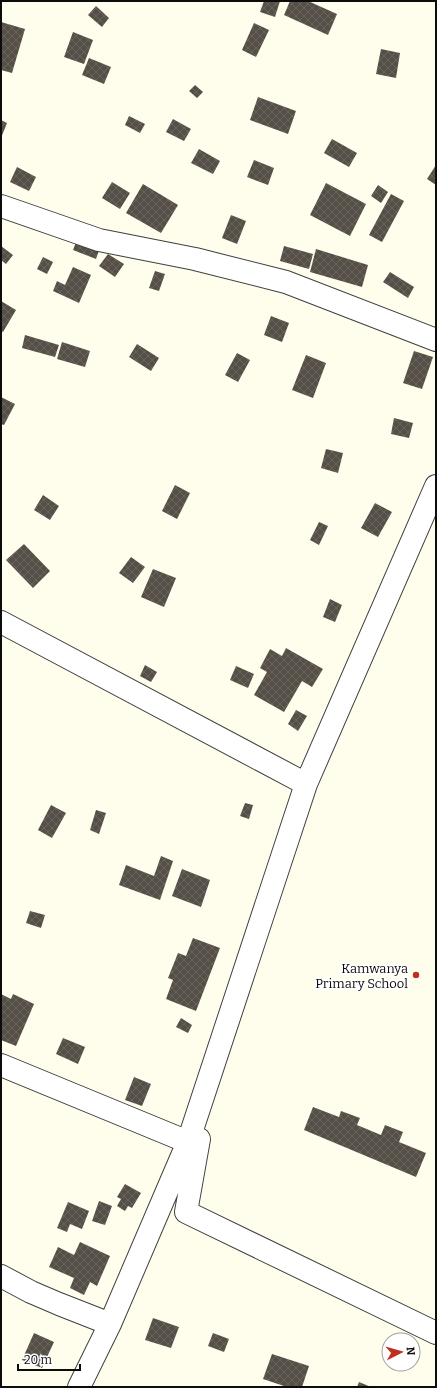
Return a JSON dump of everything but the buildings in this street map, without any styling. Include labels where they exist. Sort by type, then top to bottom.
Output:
[{"type":"street","points":[[1,206],[99,240],[195,260],[286,282],[436,340]]},
{"type":"street","points":[[79,1387],[110,1324],[188,1142],[306,784],[436,486]]},
{"type":"street","points":[[1,622],[306,784]]},
{"type":"street","points":[[1,1065],[188,1142]]},
{"type":"street","points":[[210,1075],[186,1212],[436,1333]]},
{"type":"street","points":[[1,1276],[31,1292],[110,1324]]},
{"type":"place","name":"Kamwanya Primary School","points":[[416,975]]}]
